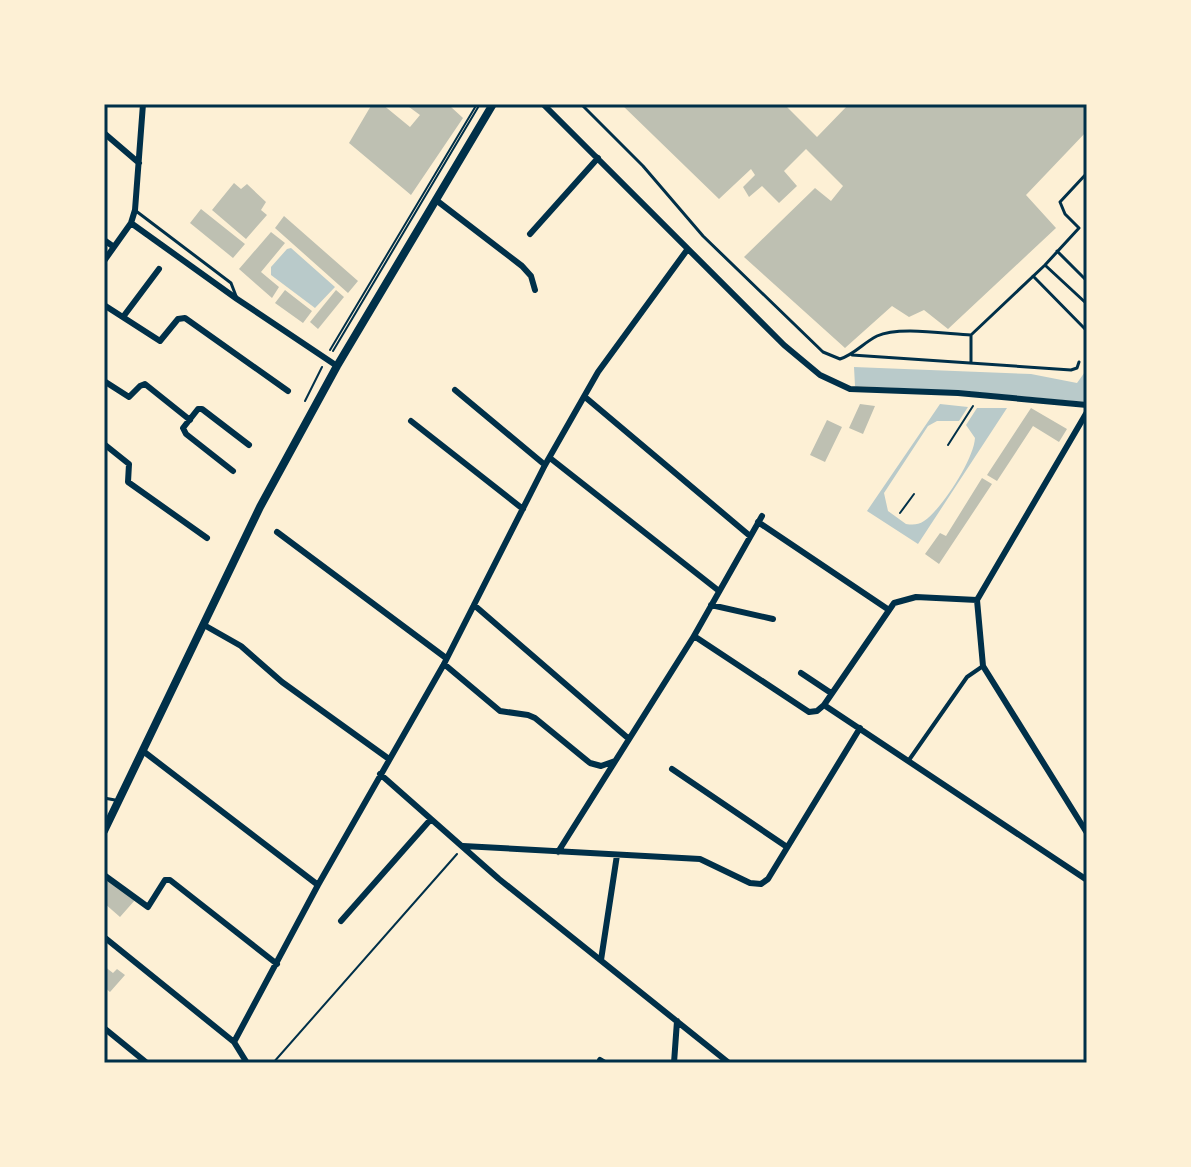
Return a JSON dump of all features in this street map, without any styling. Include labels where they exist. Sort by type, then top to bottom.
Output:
[{"type":"main road","points":[[104,831],[260,507],[337,366],[493,104]]},
{"type":"street","points":[[104,261],[131,223],[135,210],[143,104]]},
{"type":"street","points":[[543,104],[784,345],[820,375],[850,389],[958,393],[1087,405]]},
{"type":"street","points":[[104,133],[139,163]]},
{"type":"street","points":[[530,234],[598,158]]},
{"type":"street","points":[[436,200],[522,266],[531,276],[535,290]]},
{"type":"street","points":[[131,223],[337,366]]},
{"type":"street","points":[[104,240],[114,247]]},
{"type":"street","points":[[234,1042],[318,885],[445,661],[545,465],[608,356],[687,250]]},
{"type":"street","points":[[123,317],[159,269]]},
{"type":"street","points":[[104,305],[160,341],[178,319],[185,318],[288,391]]},
{"type":"street","points":[[104,381],[129,397],[145,384],[190,420]]},
{"type":"street","points":[[455,390],[545,465]]},
{"type":"street","points":[[585,397],[750,536]]},
{"type":"street","points":[[233,471],[183,432],[190,420],[198,409],[206,410],[249,445]]},
{"type":"street","points":[[1087,412],[977,600],[983,666],[1087,833]]},
{"type":"street","points":[[411,421],[523,509]]},
{"type":"street","points":[[104,444],[129,464],[128,482],[207,538]]},
{"type":"street","points":[[550,458],[719,591]]},
{"type":"street","points":[[558,852],[694,636],[760,519],[889,610]]},
{"type":"street","points":[[277,532],[445,661],[500,711],[535,718],[590,763],[601,766],[615,761]]},
{"type":"street","points":[[694,636],[802,709],[817,711],[894,603],[905,598],[977,600]]},
{"type":"street","points":[[474,605],[629,739]]},
{"type":"street","points":[[711,605],[773,619]]},
{"type":"street","points":[[204,625],[241,646],[282,682],[389,759]]},
{"type":"street","points":[[909,760],[967,677],[983,666]]},
{"type":"street","points":[[801,673],[831,693]]},
{"type":"street","points":[[824,705],[1087,880]]},
{"type":"street","points":[[463,846],[700,859],[750,883],[761,884],[768,879],[860,728]]},
{"type":"street","points":[[143,751],[318,885]]},
{"type":"street","points":[[672,769],[787,847]]},
{"type":"street","points":[[380,774],[499,879],[729,1063]]},
{"type":"street","points":[[341,921],[431,819]]},
{"type":"street","points":[[601,960],[617,855]]},
{"type":"street","points":[[104,875],[148,907],[165,880],[170,880],[277,964]]},
{"type":"street","points":[[104,937],[234,1042],[247,1063]]},
{"type":"street","points":[[674,1063],[677,1021]]},
{"type":"street","points":[[104,1028],[147,1063]]},
{"type":"lane","points":[[581,104],[643,166],[703,236],[823,352],[840,359],[852,355],[877,336],[893,332],[971,335],[1079,228],[1065,214],[1060,202],[1087,173]]},
{"type":"lane","points":[[135,210],[231,283],[237,299]]},
{"type":"lane","points":[[1057,251],[1087,281]]},
{"type":"lane","points":[[1045,265],[1087,304]]},
{"type":"lane","points":[[1033,276],[1087,331]]},
{"type":"lane","points":[[971,335],[971,362]]},
{"type":"lane","points":[[852,355],[1071,370],[1077,368],[1079,362]]},
{"type":"lane","points":[[104,798],[119,800]]},
{"type":"path","points":[[448,156],[480,104]]},
{"type":"path","points":[[948,445],[973,406]]},
{"type":"path","points":[[900,513],[914,494]]},
{"type":"path","points":[[273,1063],[463,846]]},
{"type":"shaded area","points":[[291,248],[335,287],[315,308],[271,275],[271,267]]},
{"type":"shaded area","points":[[854,367],[1031,374],[1077,383],[1087,369],[1087,397],[1084,402],[963,391],[855,386]]},
{"type":"shaded area","points":[[940,404],[968,407],[959,421],[937,421],[928,426],[884,493],[888,511],[906,524],[924,521],[956,483],[973,447],[975,438],[966,425],[977,408],[1007,408],[918,544],[867,511]]},
{"type":"building","points":[[372,104],[382,104],[410,127],[420,115],[405,104],[439,104],[451,107],[463,118],[411,195],[349,143]]},
{"type":"building","points":[[621,104],[784,104],[817,137],[849,104],[1087,104],[1087,131],[1026,195],[1056,228],[948,329],[924,310],[909,317],[892,306],[845,348],[744,257],[815,188],[831,201],[843,186],[806,149],[784,171],[797,186],[779,203],[762,186],[749,197],[743,187],[755,175],[751,169],[719,199]]},
{"type":"building","points":[[234,183],[241,189],[247,184],[266,202],[261,210],[267,215],[246,239],[212,210]]},
{"type":"building","points":[[201,209],[245,244],[233,258],[190,223]]},
{"type":"building","points":[[284,216],[358,281],[348,293],[275,228]]},
{"type":"building","points":[[271,232],[285,243],[261,272],[279,287],[272,298],[239,269]]},
{"type":"building","points":[[285,290],[312,311],[303,323],[275,303]]},
{"type":"building","points":[[336,290],[344,297],[318,329],[310,322]]},
{"type":"building","points":[[860,404],[875,406],[863,434],[849,428]]},
{"type":"building","points":[[1031,408],[1067,429],[1059,442],[1033,426],[997,481],[987,475]]},
{"type":"building","points":[[827,420],[842,427],[825,462],[810,455]]},
{"type":"building","points":[[982,478],[992,484],[939,564],[925,554],[940,533],[946,536]]},
{"type":"building","points":[[106,877],[135,900],[120,917],[104,903]]},
{"type":"building","points":[[104,966],[113,973],[117,969],[125,975],[110,992],[104,987]]}]
